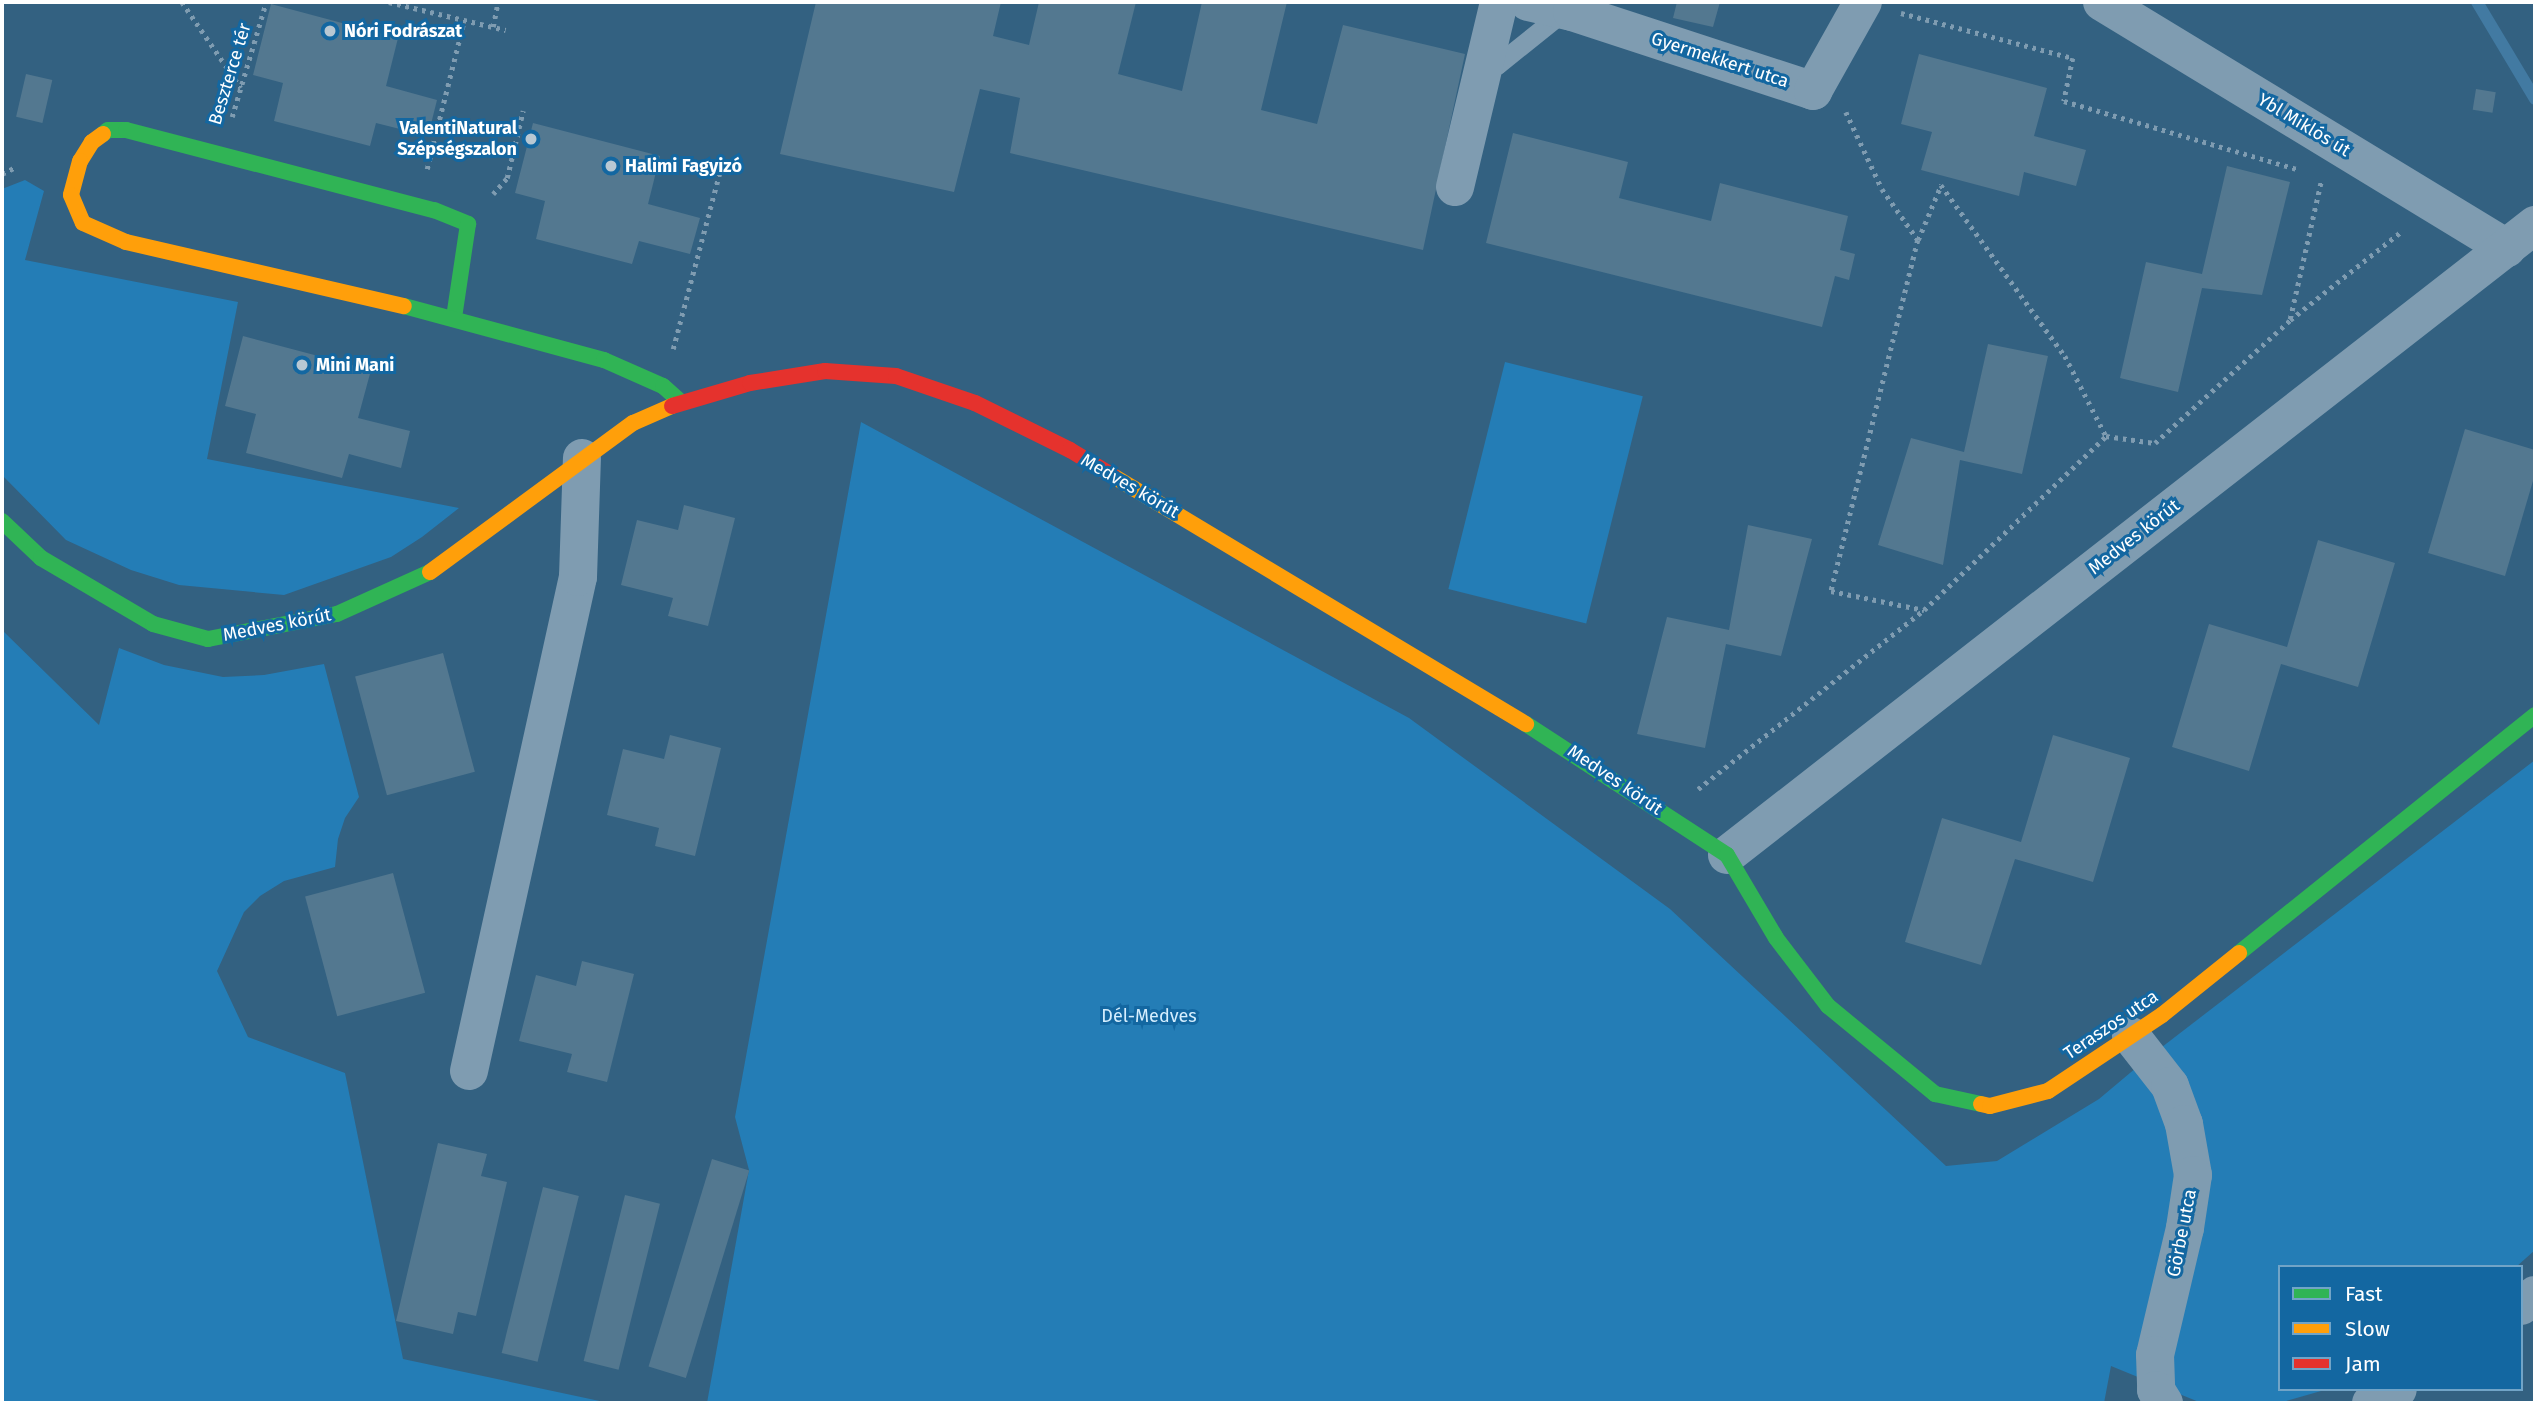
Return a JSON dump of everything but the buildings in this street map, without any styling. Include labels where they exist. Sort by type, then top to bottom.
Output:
[{"type":"street","points":[[1455,187],[1499,2]]},
{"type":"street","name":"Gyermekkert utca","points":[[1528,2],[1572,12],[1813,91]]},
{"type":"street","points":[[1813,91],[1863,2]]},
{"type":"street","name":"Ybl Miklós út","points":[[2102,2],[2329,160],[2435,205],[2521,237]]},
{"type":"street","points":[[454,318],[468,224],[418,206],[126,130],[108,130],[92,142],[80,161],[71,195],[83,223],[126,242],[454,318],[604,360],[663,386],[681,402]]},
{"type":"street","name":"Medves körút","points":[[2,522],[41,558],[103,596],[153,624],[208,639],[337,614],[426,574],[510,516],[582,458],[633,423],[681,402],[750,383],[825,372],[895,376],[975,402],[1070,450],[1233,545],[1573,752],[1727,855],[2521,237]]},
{"type":"street","points":[[469,1071],[578,577],[582,458]]},
{"type":"street","name":"Teraszos utca","points":[[1727,855],[1776,938],[1829,1006],[1935,1094],[1990,1106],[2048,1091],[2168,1011],[2535,715]]},
{"type":"street","name":"Görbe utca","points":[[2132,1036],[2170,1086],[2184,1124],[2193,1175],[2185,1228],[2155,1354],[2157,1390],[2163,1403]]},
{"type":"street","points":[[2371,1403],[2394,1391]]},
{"type":"lane","points":[[1483,67],[1497,65],[1557,17],[1572,12]]},
{"type":"path","points":[[181,2],[241,89]]},
{"type":"path","name":"Beszterce tér","points":[[220,155],[266,2]]},
{"type":"path","points":[[389,2],[506,30]]},
{"type":"path","points":[[493,27],[499,2]]},
{"type":"path","points":[[1863,2],[2073,58],[2064,101],[2329,160],[2290,320]]},
{"type":"path","points":[[418,206],[464,20]]},
{"type":"path","points":[[1813,91],[1848,113],[1882,189],[1918,240]]},
{"type":"path","points":[[468,224],[507,178],[523,111]]},
{"type":"path","points":[[663,386],[723,160]]},
{"type":"path","points":[[2,174],[14,168]]},
{"type":"path","points":[[1924,610],[1831,591],[1918,240],[1941,185],[2065,356],[2106,436]]},
{"type":"path","points":[[2106,436],[2155,443],[2290,320],[2435,205]]},
{"type":"path","points":[[1663,813],[1924,610],[2106,436]]},
{"type":"green space","points":[[25,180],[44,191],[25,260],[238,302],[207,459],[459,508],[391,557],[284,595],[179,585],[131,570],[66,540],[2,475],[2,189]]},
{"type":"green space","points":[[1505,362],[1643,396],[1586,623],[1448,589]]},
{"type":"green space","name":"Dél-Medves","points":[[861,422],[1409,718],[1670,909],[1946,1166],[1997,1161],[2099,1099],[2149,1057],[2535,760],[2535,1250],[2518,1265],[2278,1265],[2278,1391],[2321,1391],[2279,1403],[2199,1402],[2111,1366],[2104,1403],[707,1403],[749,1170],[735,1117]]},
{"type":"green space","points":[[2,630],[99,725],[119,648],[164,665],[223,677],[264,675],[324,664],[359,797],[345,818],[338,839],[335,867],[284,881],[260,896],[244,912],[217,971],[248,1037],[345,1073],[403,1359],[609,1403],[2,1403]]},
{"type":"waterway","points":[[2477,2],[2535,99]]},
{"type":"traffic: fast","points":[[103,134],[108,130],[126,130],[434,210],[468,224],[454,318]]},
{"type":"traffic: fast","points":[[404,306],[604,360],[663,386],[681,402]]},
{"type":"traffic: fast","points":[[2,521],[41,558],[153,624],[208,639],[337,614],[430,572]]},
{"type":"traffic: fast","points":[[2239,953],[2535,715]]},
{"type":"traffic: fast","points":[[1526,724],[1727,855],[1776,938],[1828,1006],[1935,1094],[1981,1104]]},
{"type":"traffic: slow","points":[[103,134],[92,142],[80,161],[71,195],[83,223],[126,242],[404,306]]},
{"type":"traffic: slow","points":[[430,572],[633,423],[672,406]]},
{"type":"traffic: slow","points":[[1113,476],[1526,724]]},
{"type":"traffic: slow","points":[[1981,1104],[1990,1106],[2048,1091],[2162,1015],[2239,953]]},
{"type":"traffic: jam","points":[[672,406],[750,383],[825,371],[896,376],[975,403],[1070,450],[1113,476]]},
{"type":"place","name":"Nóri Fodrászat","points":[[330,31]]},
{"type":"place","name":"ValentiNatural Szépségszalon","points":[[531,139]]},
{"type":"place","name":"Halimi Fagyizó","points":[[611,166]]},
{"type":"place","name":"Mini Mani","points":[[302,365]]}]
